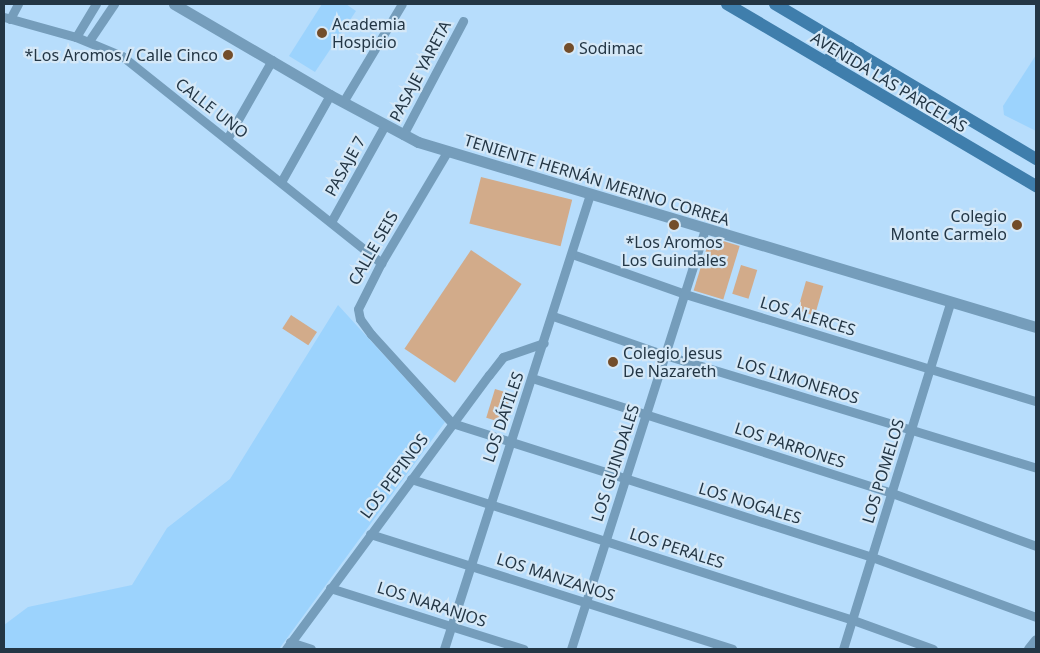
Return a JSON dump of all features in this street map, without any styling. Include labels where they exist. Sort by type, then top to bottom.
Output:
[{"type":"main road","name":"AVENIDA LAS PARCELAS","points":[[727,4],[1036,186]]},
{"type":"main road","name":"AVENIDA LAS PARCELAS","points":[[775,4],[1036,159]]},
{"type":"main road","points":[[826,62],[838,50],[850,48]]},
{"type":"street","points":[[7,18],[18,4]]},
{"type":"street","points":[[76,37],[96,4]]},
{"type":"street","points":[[89,41],[114,4]]},
{"type":"street","name":"TENIENTE HERNÁN MERINO CORREA","points":[[176,4],[385,126],[447,152],[1036,327]]},
{"type":"street","points":[[343,102],[402,4]]},
{"type":"street","name":"CALLE UNO","points":[[7,18],[89,41],[122,56],[282,182],[380,263]]},
{"type":"street","name":"PASAJE YARETA","points":[[403,135],[463,22]]},
{"type":"street","points":[[226,139],[272,60]]},
{"type":"street","points":[[282,182],[330,95]]},
{"type":"street","name":"PASAJE 7","points":[[331,222],[385,126]]},
{"type":"street","name":"CALLE SEIS","points":[[447,152],[380,263],[362,297],[358,309],[360,319],[452,423]]},
{"type":"street","name":"LOS DÁTILES","points":[[444,649],[510,442],[553,316],[590,194]]},
{"type":"street","name":"LOS GUINDALES","points":[[571,649],[705,229]]},
{"type":"street","name":"LOS ALERCES","points":[[572,254],[684,294],[1036,401]]},
{"type":"street","name":"LOS POMELOS","points":[[843,649],[951,301]]},
{"type":"street","name":"LOS LIMONEROS","points":[[553,316],[665,355],[1036,466]]},
{"type":"street","name":"LOS PEPINOS","points":[[288,646],[452,423],[504,357],[544,343]]},
{"type":"street","name":"LOS PARRONES","points":[[532,378],[892,493],[1036,546]]},
{"type":"street","name":"LOS NOGALES","points":[[452,423],[625,480],[872,557],[1036,617]]},
{"type":"street","name":"LOS PERALES","points":[[411,479],[852,620],[933,649]]},
{"type":"street","name":"LOS MANZANOS","points":[[370,534],[732,649]]},
{"type":"street","name":"LOS NARANJOS","points":[[330,588],[524,649]]},
{"type":"street","points":[[1030,649],[1036,640]]},
{"type":"street","points":[[288,646],[311,649]]},
{"type":"shaded area","name":"Academia Hospicio","points":[[322,4],[346,4],[356,11],[315,72],[289,56]]},
{"type":"shaded area","points":[[1036,55],[1036,131],[1004,115],[1003,106]]},
{"type":"shaded area","points":[[481,177],[572,200],[561,246],[469,224]]},
{"type":"shaded area","points":[[710,237],[740,246],[723,300],[694,291]]},
{"type":"shaded area","points":[[471,250],[522,284],[455,383],[404,349]]},
{"type":"shaded area","points":[[741,265],[757,270],[748,299],[732,294]]},
{"type":"shaded area","points":[[806,281],[823,286],[815,316],[797,311]]},
{"type":"shaded area","points":[[338,305],[445,422],[279,649],[4,649],[4,625],[28,607],[132,585],[167,528],[230,479]]},
{"type":"shaded area","points":[[291,315],[317,332],[308,345],[282,328]]},
{"type":"shaded area","points":[[495,389],[511,394],[502,423],[486,418]]},
{"type":"place","name":"Academia Hospicio","points":[[322,33]]},
{"type":"place","name":"Sodimac","points":[[569,48]]},
{"type":"place","name":"*Los Aromos / Calle Cinco","points":[[228,55]]},
{"type":"place","name":"*Los Aromos Los Guindales","points":[[674,225]]},
{"type":"place","name":"Colegio Monte Carmelo","points":[[1017,225]]},
{"type":"place","name":"Colegio Jesus De Nazareth","points":[[613,362]]}]
